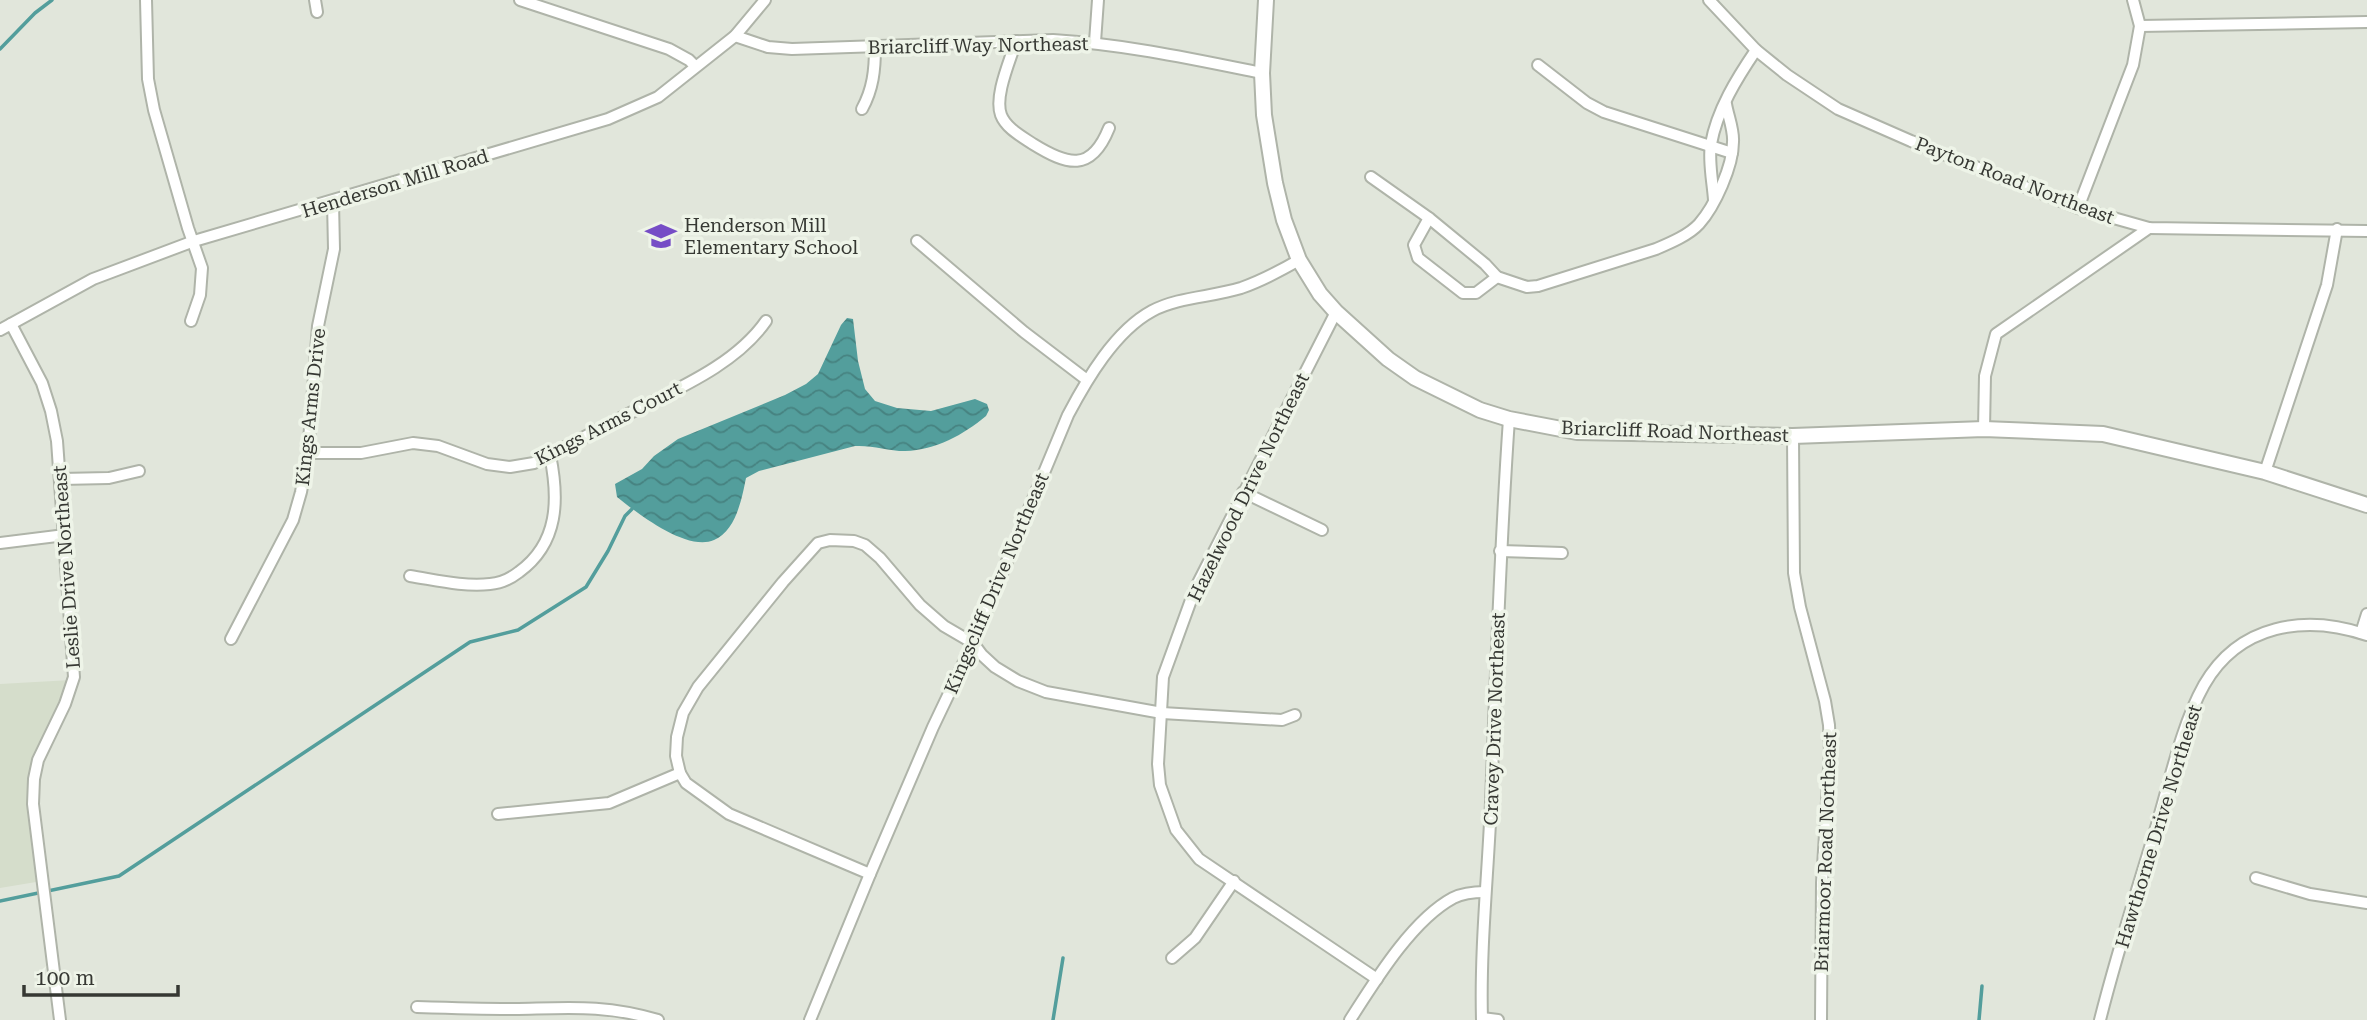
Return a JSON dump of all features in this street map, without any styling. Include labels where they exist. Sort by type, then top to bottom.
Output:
[{"type":"main road","name":"Briarcliff Road Northeast","points":[[1266,0],[1262,73],[1264,115],[1275,183],[1284,220],[1299,260],[1320,294],[1367,342],[1415,378],[1479,410],[1509,419],[1577,432],[1793,436],[1984,429],[2103,435],[2265,472],[2367,505]]},
{"type":"street","points":[[146,0],[146,49],[152,100],[202,268],[200,295],[191,321]]},
{"type":"street","points":[[520,0],[669,49],[695,66]]},
{"type":"street","name":"Henderson Mill Road","points":[[0,330],[93,279],[194,241],[608,119],[658,97],[735,36],[760,10],[765,0]]},
{"type":"street","points":[[1096,42],[1098,0]]},
{"type":"street","name":"Payton Road Northeast","points":[[1709,0],[1756,50],[1787,75],[1838,109],[2078,208],[2149,228],[2367,230]]},
{"type":"street","points":[[2078,208],[2133,65],[2140,26],[2133,0]]},
{"type":"street","points":[[2140,26],[2367,22]]},
{"type":"street","name":"Briarcliff Way Northeast","points":[[735,36],[768,47],[792,49],[1016,41],[1096,42],[1262,73]]},
{"type":"street","points":[[1016,41],[999,99],[998,117],[1014,132],[1057,159],[1072,162],[1087,158],[1103,145],[1109,128]]},
{"type":"street","points":[[862,109],[872,91],[875,47]]},
{"type":"street","points":[[1714,200],[1711,146],[1736,78],[1756,50]]},
{"type":"street","points":[[1538,65],[1587,103],[1604,112],[1732,153]]},
{"type":"street","points":[[1371,177],[1429,218],[1497,277],[1527,287],[1538,286],[1656,249],[1699,225],[1721,187],[1732,153],[1734,141],[1726,104]]},
{"type":"street","name":"Kings Arms Drive","points":[[231,639],[293,520],[302,492],[308,453],[318,326],[331,275],[334,249],[333,202]]},
{"type":"street","points":[[1429,218],[1414,245],[1418,258],[1463,293],[1476,293],[1497,277]]},
{"type":"street","points":[[1984,429],[1985,376],[1996,334],[2149,228]]},
{"type":"street","points":[[2265,472],[2327,285],[2337,229]]},
{"type":"street","points":[[917,241],[1024,332],[1087,380]]},
{"type":"street","name":"Kingscliff Drive Northeast","points":[[810,1020],[1068,415],[1087,380],[1125,331],[1150,312],[1162,306],[1239,289],[1269,277],[1299,260]]},
{"type":"street","name":"Hazelwood Drive Northeast","points":[[1336,312],[1195,589],[1163,677],[1158,764],[1160,785],[1176,830],[1199,859],[1377,979]]},
{"type":"street","name":"Kings Arms Court","points":[[308,453],[361,453],[413,443],[438,446],[487,464],[510,467],[534,463],[704,373],[735,354],[757,334],[766,321]]},
{"type":"street","name":"Leslie Drive Northeast","points":[[11,324],[42,383],[51,411],[61,479],[65,535],[74,677],[65,704],[38,760],[33,804],[60,1020]]},
{"type":"street","name":"Cravey Drive Northeast","points":[[1482,1019],[1500,551],[1509,419]]},
{"type":"street","name":"Briarmoor Road Northeast","points":[[1793,436],[1794,573],[1829,725],[1830,752],[1822,883],[1821,1020]]},
{"type":"street","points":[[410,576],[465,584],[490,584],[508,580],[526,567],[542,550],[552,527],[556,483],[550,455]]},
{"type":"street","points":[[61,479],[109,478],[139,471]]},
{"type":"street","points":[[1243,492],[1322,530]]},
{"type":"street","points":[[0,543],[65,535]]},
{"type":"street","points":[[870,874],[729,814],[696,792],[680,774],[676,757],[677,737],[683,713],[698,687],[818,543],[830,540],[854,541],[865,545],[880,558],[920,605],[944,626],[973,643],[995,667],[1018,681],[1046,692],[1161,713],[1282,720],[1295,715]]},
{"type":"street","points":[[1500,551],[1562,552]]},
{"type":"street","name":"Hawthorne Drive Northeast","points":[[2100,1020],[2112,970],[2189,722],[2206,682],[2227,656],[2262,632],[2301,624],[2341,628],[2364,634],[2367,614]]},
{"type":"street","points":[[498,814],[609,803],[680,774]]},
{"type":"street","points":[[2256,878],[2310,894],[2367,903]]},
{"type":"street","points":[[1172,958],[1195,938],[1234,881]]},
{"type":"street","points":[[1350,1020],[1389,961],[1429,916],[1453,898],[1470,892],[1485,892]]},
{"type":"street","points":[[416,1007],[515,1014],[588,1006],[629,1011],[658,1020]]},
{"type":"street","points":[[1482,1019],[1498,1020]]},
{"type":"shaded area","points":[[71,680],[32,775],[42,881],[0,888],[0,684]]},
{"type":"water","points":[[847,318],[853,319],[858,361],[865,389],[875,401],[897,408],[931,411],[975,399],[987,404],[989,410],[986,416],[958,435],[928,448],[905,451],[855,446],[759,471],[746,478],[733,522],[722,536],[714,540],[690,541],[677,536],[649,521],[617,497],[615,484],[642,469],[654,456],[678,439],[806,384],[818,374],[841,325]]},
{"type":"waterway","points":[[0,49],[35,13],[52,0]]},
{"type":"waterway","points":[[0,901],[119,876],[470,642],[518,630],[586,587],[625,516],[632,509]]},
{"type":"waterway","points":[[1053,1020],[1063,958]]},
{"type":"waterway","points":[[1979,1020],[1982,986]]},
{"type":"place","name":"Henderson Mill Elementary School","points":[[661,236]]}]
